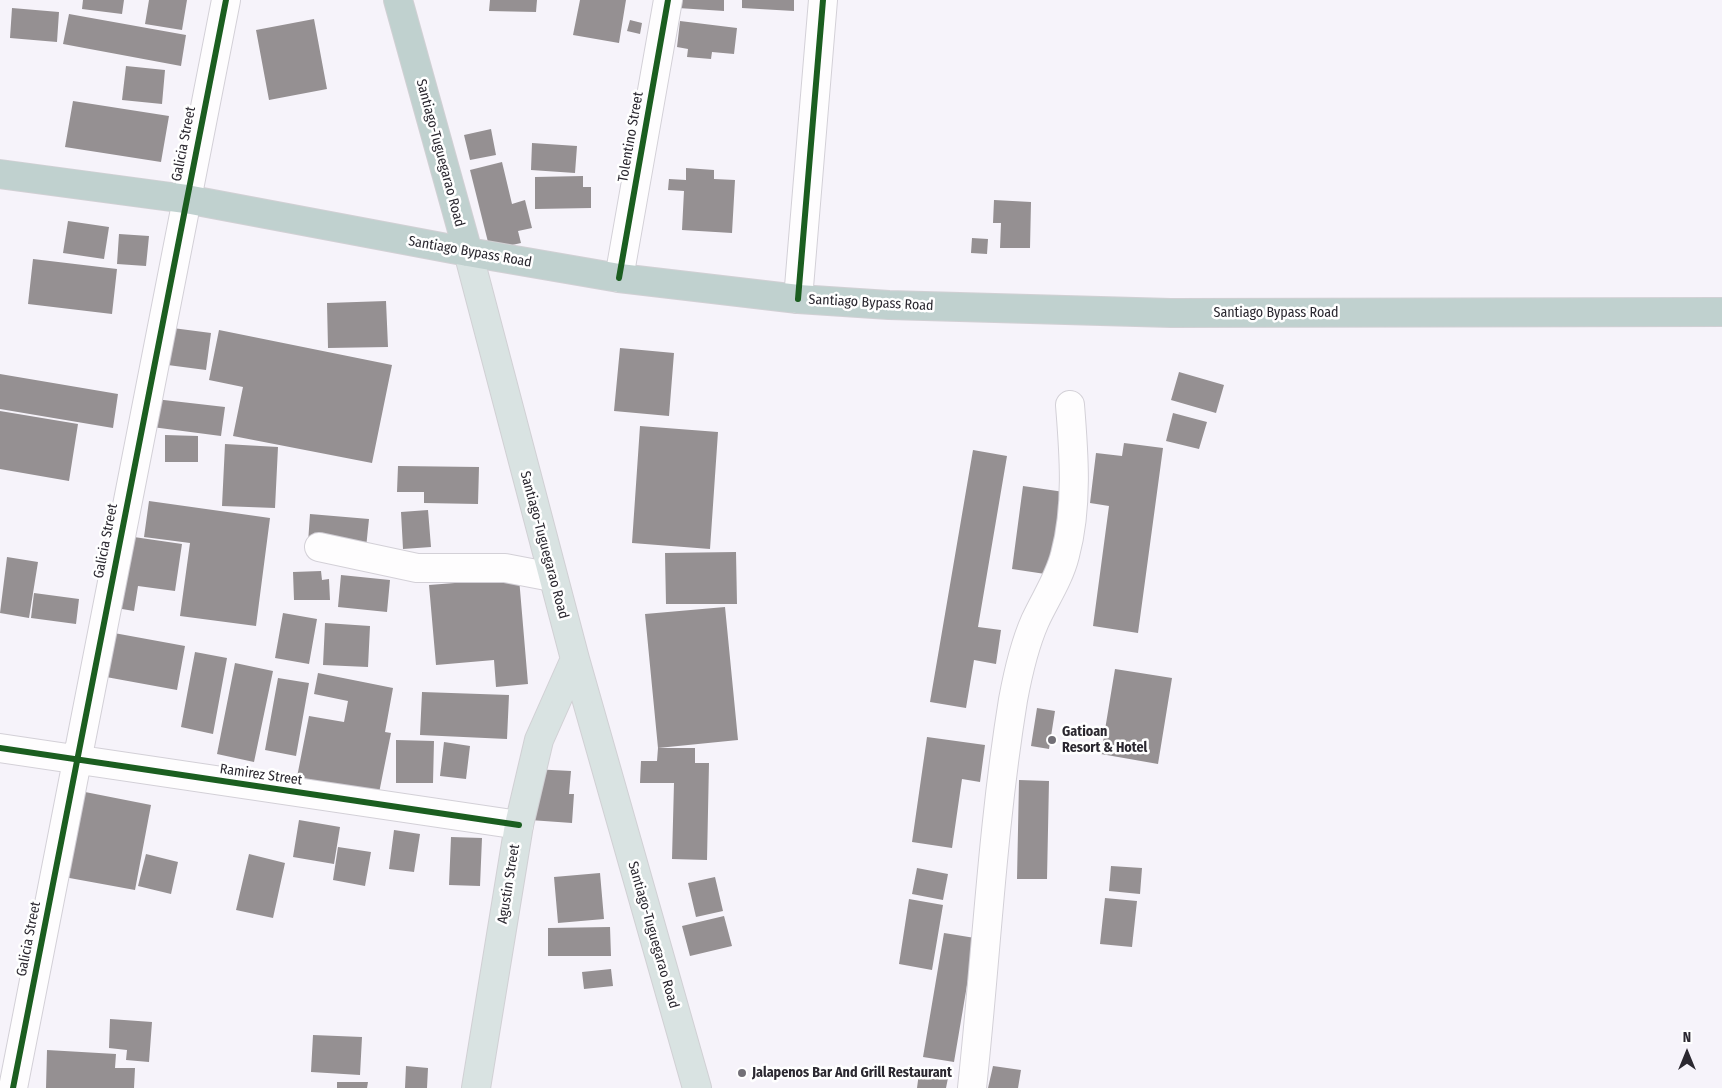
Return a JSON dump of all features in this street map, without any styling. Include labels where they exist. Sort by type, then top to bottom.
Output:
[{"type":"highway","name":"Santiago-Tuguegarao Road","points":[[398,0],[468,252]]},
{"type":"highway","name":"Santiago Bypass Road","points":[[0,174],[186,199],[468,252],[619,278],[798,299],[899,305],[1162,313],[1722,312]]},
{"type":"main road","name":"Santiago-Tuguegarao Road","points":[[468,252],[574,659],[697,1088]]},
{"type":"main road","name":"Agustin Street","points":[[476,1088],[519,825],[540,740],[574,659]]},
{"type":"street","name":"Galicia Street","points":[[13,1088],[226,0]]},
{"type":"street","name":"Tolentino Street","points":[[619,278],[668,0]]},
{"type":"street","points":[[798,299],[823,0]]},
{"type":"street","points":[[972,1088],[996,830],[1013,701],[1021,657],[1035,621],[1065,556],[1071,526],[1073,446],[1070,405]]},
{"type":"street","points":[[319,548],[417,568],[505,568],[552,577]]},
{"type":"street","name":"Ramirez Street","points":[[0,748],[519,825]]},
{"type":"building","points":[[83,0],[124,0],[122,14],[82,9]]},
{"type":"building","points":[[149,0],[187,0],[182,30],[145,24]]},
{"type":"building","points":[[490,0],[537,0],[536,12],[489,11]]},
{"type":"building","points":[[580,0],[626,0],[619,43],[573,35]]},
{"type":"building","points":[[678,0],[724,0],[724,11],[678,8]]},
{"type":"building","points":[[742,0],[794,0],[794,11],[742,8]]},
{"type":"building","points":[[12,8],[59,12],[57,42],[10,38]]},
{"type":"building","points":[[69,14],[186,35],[181,66],[63,44]]},
{"type":"building","points":[[314,19],[327,89],[269,100],[256,30]]},
{"type":"building","points":[[630,20],[642,23],[640,34],[627,31]]},
{"type":"building","points":[[680,21],[737,28],[734,54],[712,52],[711,59],[687,57],[688,49],[677,47]]},
{"type":"building","points":[[126,66],[165,70],[162,104],[122,100]]},
{"type":"building","points":[[73,101],[169,116],[161,162],[65,147]]},
{"type":"building","points":[[491,129],[496,155],[470,160],[464,135]]},
{"type":"building","points":[[532,143],[577,146],[575,173],[531,170]]},
{"type":"building","points":[[502,162],[512,204],[525,200],[532,228],[518,231],[521,243],[490,250],[470,170]]},
{"type":"building","points":[[686,168],[714,170],[714,179],[735,180],[732,233],[682,230],[684,191],[668,190],[669,179],[686,180]]},
{"type":"building","points":[[583,176],[583,187],[591,187],[591,208],[535,209],[535,177]]},
{"type":"building","points":[[994,200],[1031,202],[1030,248],[1000,248],[1001,223],[993,223]]},
{"type":"building","points":[[68,221],[109,227],[104,259],[63,253]]},
{"type":"building","points":[[119,234],[149,236],[146,266],[117,264]]},
{"type":"building","points":[[972,238],[988,239],[987,254],[971,253]]},
{"type":"building","points":[[33,259],[117,269],[112,314],[28,304]]},
{"type":"building","points":[[386,301],[388,347],[328,348],[327,303]]},
{"type":"building","points":[[165,327],[211,333],[206,370],[160,364]]},
{"type":"building","points":[[219,330],[392,365],[372,463],[233,436],[243,387],[209,380]]},
{"type":"building","points":[[620,348],[674,353],[669,416],[614,411]]},
{"type":"building","points":[[1179,372],[1224,385],[1216,413],[1171,400]]},
{"type":"building","points":[[0,374],[118,394],[113,428],[0,409]]},
{"type":"building","points":[[155,399],[225,407],[221,436],[152,427]]},
{"type":"building","points":[[0,411],[78,424],[69,481],[0,469]]},
{"type":"building","points":[[1173,413],[1207,422],[1199,449],[1166,441]]},
{"type":"building","points":[[640,426],[718,432],[710,549],[632,543]]},
{"type":"building","points":[[165,435],[198,436],[198,462],[165,462]]},
{"type":"building","points":[[1124,443],[1163,448],[1138,633],[1093,626],[1109,506],[1090,503],[1096,453],[1122,456]]},
{"type":"building","points":[[225,444],[278,447],[275,508],[222,506]]},
{"type":"building","points":[[973,450],[1007,456],[978,627],[1001,630],[996,664],[974,660],[966,708],[930,702]]},
{"type":"building","points":[[398,466],[479,467],[478,504],[424,503],[424,492],[397,492]]},
{"type":"building","points":[[1023,486],[1064,492],[1052,575],[1012,569]]},
{"type":"building","points":[[149,501],[270,518],[256,626],[180,616],[190,543],[144,537]]},
{"type":"building","points":[[428,510],[431,547],[403,549],[401,512]]},
{"type":"building","points":[[310,514],[369,519],[366,548],[308,543]]},
{"type":"building","points":[[127,536],[182,544],[175,591],[138,586],[134,611],[116,608]]},
{"type":"building","points":[[736,552],[737,604],[666,604],[665,553]]},
{"type":"building","points":[[7,557],[38,562],[29,618],[0,613]]},
{"type":"building","points":[[321,571],[322,580],[329,579],[330,600],[294,600],[293,572]]},
{"type":"building","points":[[341,575],[390,580],[387,612],[338,607]]},
{"type":"building","points":[[519,578],[528,684],[496,687],[494,660],[436,665],[429,585]]},
{"type":"building","points":[[34,593],[79,599],[76,624],[31,618]]},
{"type":"building","points":[[725,607],[738,740],[658,748],[645,614]]},
{"type":"building","points":[[283,613],[317,619],[309,664],[275,658]]},
{"type":"building","points":[[325,623],[370,626],[368,667],[323,665]]},
{"type":"building","points":[[114,633],[185,646],[177,690],[106,677]]},
{"type":"building","points":[[195,652],[227,658],[213,734],[181,727]]},
{"type":"building","points":[[235,663],[273,671],[254,762],[217,754]]},
{"type":"building","points":[[1115,669],[1172,678],[1158,764],[1101,754]]},
{"type":"building","points":[[318,673],[393,688],[385,732],[391,733],[379,793],[297,777],[309,716],[344,722],[348,701],[314,694]]},
{"type":"building","points":[[278,678],[309,683],[296,756],[265,750]]},
{"type":"building","points":[[422,692],[509,695],[507,739],[420,735]]},
{"type":"building","points":[[1037,708],[1055,711],[1049,749],[1031,746]]},
{"type":"building","points":[[927,737],[985,745],[980,782],[962,779],[952,848],[912,842]]},
{"type":"building","points":[[396,740],[434,741],[433,783],[396,783]]},
{"type":"building","points":[[444,742],[470,746],[466,779],[440,776]]},
{"type":"building","points":[[658,748],[695,748],[695,763],[709,763],[707,860],[672,859],[674,783],[640,783],[641,761],[657,761]]},
{"type":"building","points":[[532,769],[571,771],[569,794],[574,794],[572,823],[530,820]]},
{"type":"building","points":[[1019,780],[1049,781],[1047,879],[1017,879]]},
{"type":"building","points":[[80,791],[151,805],[135,890],[64,877]]},
{"type":"building","points":[[299,820],[340,827],[334,864],[293,857]]},
{"type":"building","points":[[394,830],[420,834],[414,872],[389,869]]},
{"type":"building","points":[[451,837],[482,838],[480,886],[449,885]]},
{"type":"building","points":[[338,847],[371,852],[365,886],[333,880]]},
{"type":"building","points":[[146,854],[178,862],[171,894],[138,886]]},
{"type":"building","points":[[249,854],[285,863],[273,918],[236,910]]},
{"type":"building","points":[[1111,866],[1142,868],[1140,894],[1109,891]]},
{"type":"building","points":[[917,868],[948,874],[943,900],[912,894]]},
{"type":"building","points":[[600,873],[604,919],[558,923],[554,877]]},
{"type":"building","points":[[715,877],[723,911],[696,917],[688,883]]},
{"type":"building","points":[[1105,898],[1137,901],[1132,947],[1100,944]]},
{"type":"building","points":[[909,899],[943,905],[932,970],[899,964]]},
{"type":"building","points":[[724,916],[732,946],[690,956],[682,926]]},
{"type":"building","points":[[610,927],[611,956],[548,956],[548,928]]},
{"type":"building","points":[[944,933],[975,938],[954,1062],[923,1057]]},
{"type":"building","points":[[611,969],[613,986],[584,989],[582,972]]},
{"type":"building","points":[[110,1019],[152,1022],[149,1062],[126,1060],[127,1050],[109,1048]]},
{"type":"building","points":[[313,1035],[362,1037],[360,1075],[311,1072]]},
{"type":"building","points":[[47,1050],[116,1054],[115,1068],[135,1068],[134,1088],[46,1088]]},
{"type":"building","points":[[406,1066],[428,1068],[427,1088],[405,1088]]},
{"type":"building","points":[[993,1066],[1021,1070],[1018,1088],[988,1088]]},
{"type":"building","points":[[919,1073],[948,1078],[946,1088],[917,1088]]},
{"type":"building","points":[[337,1082],[368,1082],[367,1088],[337,1088]]},
{"type":"cycle path","points":[[13,1088],[226,0]]},
{"type":"cycle path","points":[[619,278],[668,0]]},
{"type":"cycle path","points":[[798,299],[823,0]]},
{"type":"cycle path","points":[[0,748],[519,825]]},
{"type":"place","name":"Gatioan Resort & Hotel","points":[[1052,740]]},
{"type":"place","name":"Jalapenos Bar And Grill Restaurant","points":[[742,1073]]}]
